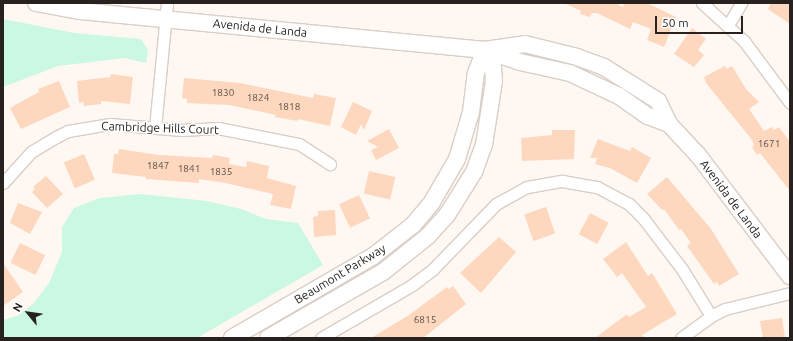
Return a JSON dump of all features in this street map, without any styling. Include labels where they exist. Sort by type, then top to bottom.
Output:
[{"type":"street","name":"Avenida de Landa","points":[[36,3],[80,11],[166,11],[485,50],[525,44],[571,55],[597,64],[658,101],[669,124],[698,155],[790,276]]},
{"type":"street","points":[[702,3],[744,41],[790,103]]},
{"type":"street","points":[[728,25],[740,3]]},
{"type":"street","points":[[155,128],[166,11]]},
{"type":"street","name":"Beaumont Parkway","points":[[232,338],[372,257],[413,225],[432,202],[457,159],[470,112],[476,73],[485,50]]},
{"type":"street","name":"Beaumont Parkway","points":[[268,338],[383,272],[428,236],[447,215],[474,172],[485,138],[494,81],[493,67],[485,50]]},
{"type":"street","name":"Cambridge Hills Court","points":[[3,183],[31,152],[68,131],[110,124],[155,128],[218,128],[299,144],[330,164]]},
{"type":"street","points":[[321,338],[412,284],[433,269],[484,215],[511,195],[527,187],[562,181],[597,187],[629,204],[643,218],[682,269],[711,316]]},
{"type":"street","points":[[681,338],[711,316],[743,303],[790,293]]},
{"type":"green space","points":[[3,19],[74,33],[141,39],[148,50],[146,63],[125,58],[58,66],[3,87]]},
{"type":"green space","points":[[140,194],[207,201],[241,209],[266,219],[298,223],[323,265],[197,338],[3,338],[3,320],[17,316],[34,303],[49,283],[62,252],[62,227],[74,208],[100,198]]},
{"type":"building","points":[[564,3],[615,3],[623,7],[624,3],[647,3],[676,17],[664,47],[647,40],[651,29],[633,22],[630,29],[597,13],[592,13],[590,17],[580,14],[581,11]]},
{"type":"building","points":[[771,3],[790,3],[790,24],[768,9]]},
{"type":"building","points":[[692,28],[706,39],[698,50],[704,55],[694,67],[674,54]]},
{"type":"building","points":[[725,66],[727,69],[732,66],[746,89],[759,102],[749,109],[764,131],[772,127],[774,130],[779,127],[790,142],[790,191],[760,153],[757,155],[752,147],[754,145],[752,140],[706,83],[704,77]]},
{"type":"building","points":[[111,74],[133,77],[130,104],[101,101],[101,104],[84,106],[83,102],[79,103],[77,81],[110,77]]},
{"type":"building","points":[[184,78],[240,83],[313,98],[314,94],[336,98],[330,126],[298,119],[297,121],[275,117],[276,115],[229,105],[187,103],[187,99],[182,98]]},
{"type":"building","points":[[59,81],[70,107],[21,129],[10,108],[39,92],[38,89]]},
{"type":"building","points":[[353,102],[372,111],[364,130],[361,124],[356,135],[341,127]]},
{"type":"building","points":[[389,129],[399,148],[376,160],[371,150],[378,147],[367,141]]},
{"type":"building","points":[[552,130],[575,130],[574,159],[522,161],[521,138],[552,135]]},
{"type":"building","points":[[598,139],[630,151],[632,147],[651,158],[637,183],[610,168],[595,164],[597,158],[590,158]]},
{"type":"building","points":[[119,149],[159,155],[212,158],[213,155],[230,158],[229,164],[246,167],[247,161],[269,166],[267,178],[296,186],[291,209],[270,205],[273,194],[225,183],[199,179],[199,183],[146,179],[146,177],[112,173],[114,154],[118,154]]},
{"type":"building","points":[[84,154],[95,180],[75,188],[64,163]]},
{"type":"building","points":[[369,171],[395,177],[390,199],[364,193]]},
{"type":"building","points":[[46,176],[63,194],[47,208],[32,192],[35,189],[33,187]]},
{"type":"building","points":[[667,177],[711,229],[739,274],[719,286],[717,282],[714,284],[687,246],[691,243],[681,229],[679,230],[664,209],[662,210],[647,194]]},
{"type":"building","points":[[359,195],[370,219],[350,228],[339,204]]},
{"type":"building","points":[[18,203],[42,212],[30,234],[10,223]]},
{"type":"building","points":[[546,207],[555,233],[533,241],[524,214]]},
{"type":"building","points":[[335,210],[336,235],[314,237],[313,217],[318,216],[318,211]]},
{"type":"building","points":[[590,213],[609,223],[597,244],[579,234]]},
{"type":"building","points":[[499,237],[516,252],[481,293],[460,273]]},
{"type":"building","points":[[626,242],[648,276],[652,273],[677,314],[642,335],[645,338],[595,338],[627,314],[629,317],[646,307],[622,273],[617,277],[603,259]]},
{"type":"building","points":[[20,243],[45,255],[36,275],[10,263]]},
{"type":"building","points":[[3,263],[23,292],[3,306]]},
{"type":"building","points":[[453,286],[466,304],[423,338],[371,338],[409,315],[447,287],[449,289]]},
{"type":"building","points":[[782,318],[785,338],[763,338],[760,321]]}]
